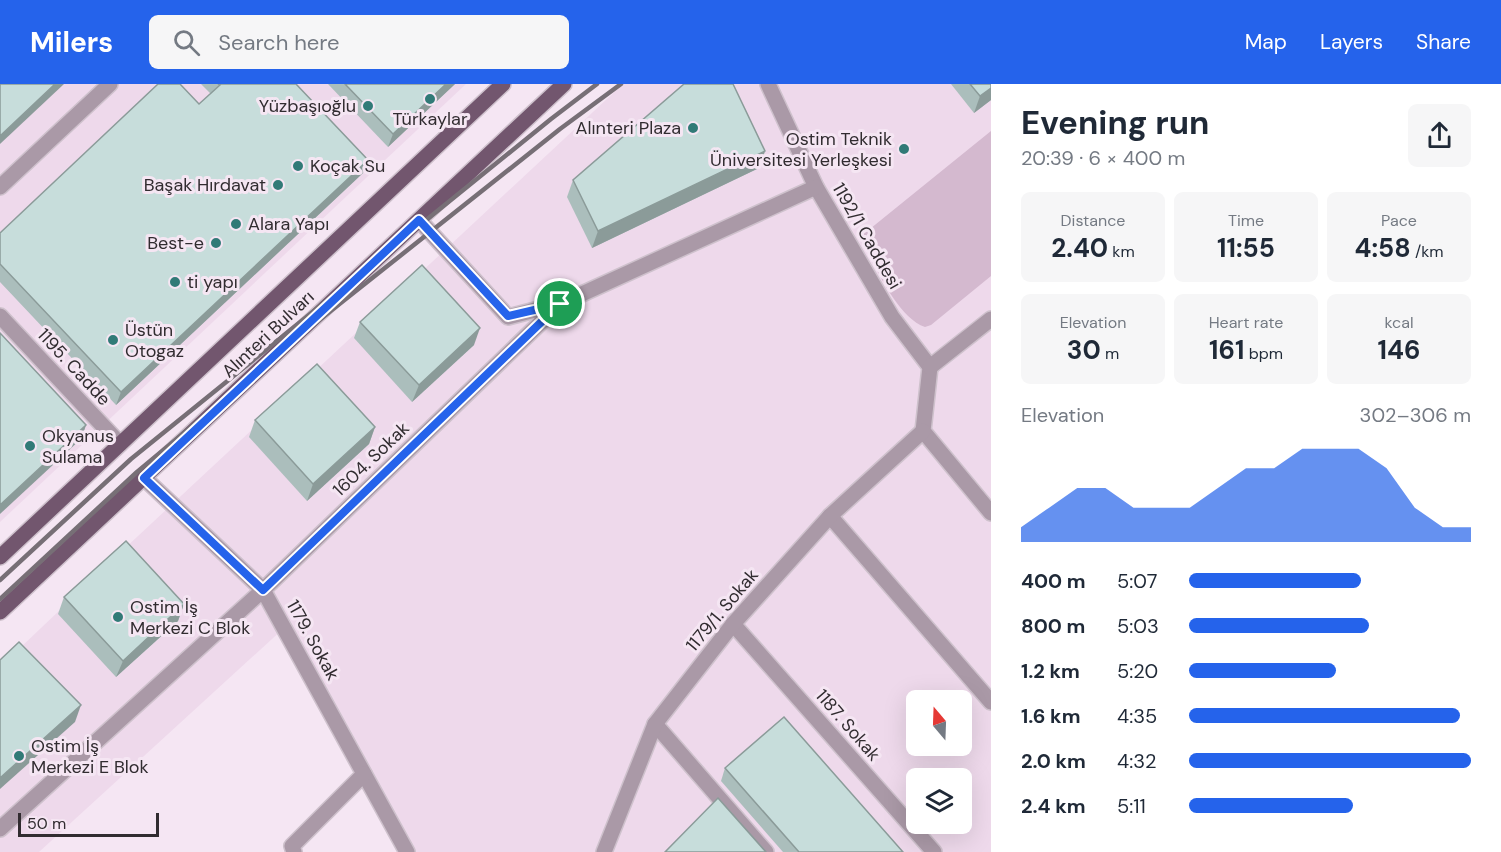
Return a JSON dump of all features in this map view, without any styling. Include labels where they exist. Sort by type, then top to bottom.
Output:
[{"type":"main road","name":"Alınteri Bulvarı","points":[[0,557],[504,84]]},
{"type":"main road","name":"Alınteri Bulvarı","points":[[0,612],[564,84]]},
{"type":"street","points":[[0,187],[110,84]]},
{"type":"street","name":"1192/1 Caddesi","points":[[768,84],[816,187],[892,316],[930,367]]},
{"type":"street","name":"1604. Sokak","points":[[0,829],[263,590],[560,304],[816,187]]},
{"type":"street","points":[[419,220],[508,316],[560,304]]},
{"type":"street","name":"1195. Cadde","points":[[0,316],[120,444]]},
{"type":"street","points":[[991,319],[930,367],[923,431],[991,513]]},
{"type":"street","name":"1179/1. Sokak","points":[[604,852],[655,724],[733,624],[830,516],[923,431]]},
{"type":"street","name":"1179. Sokak","points":[[144,478],[263,590],[407,852]]},
{"type":"street","points":[[830,516],[991,702]]},
{"type":"street","name":"1187. Sokak","points":[[733,624],[934,852]]},
{"type":"street","points":[[655,724],[766,852]]},
{"type":"street","points":[[294,852],[292,846],[364,774]]},
{"type":"shaded area","points":[[0,84],[466,84],[0,522]]},
{"type":"shaded area","points":[[623,84],[991,84],[991,852],[407,852],[284,628],[39,852],[0,852],[0,667]]},
{"type":"shaded area","points":[[991,131],[991,276],[931,325],[925,327],[914,321],[895,301],[860,237]]},
{"type":"building","points":[[0,84],[55,84],[0,136]]},
{"type":"building","points":[[158,84],[180,84],[199,104],[220,85],[218,84],[296,84],[368,160],[121,392],[0,264],[0,233]]},
{"type":"building","points":[[345,84],[446,84],[393,134]]},
{"type":"building","name":"Alınteri Plaza","points":[[684,84],[733,84],[765,151],[598,231],[573,180]]},
{"type":"building","points":[[970,84],[991,84],[991,88],[980,96]]},
{"type":"building","points":[[422,265],[480,328],[419,385],[360,322]]},
{"type":"building","points":[[0,333],[86,425],[0,505]]},
{"type":"building","points":[[317,364],[375,427],[313,484],[255,420]]},
{"type":"building","name":"Ostim İş Merkezi C Blok","points":[[126,541],[184,604],[123,661],[64,597]]},
{"type":"building","name":"Ostim İş Merkezi E Blok","points":[[19,642],[81,705],[0,778],[0,660]]},
{"type":"building","points":[[784,717],[903,852],[799,852],[725,768]]},
{"type":"building","points":[[718,798],[766,852],[665,852]]},
{"type":"railway","points":[[0,580],[131,459],[597,84]]},
{"type":"railway","points":[[0,599],[137,472],[313,325],[560,129],[621,84]]},
{"type":"place","name":"Türkaylar","points":[[430,99]]},
{"type":"place","name":"Yüzbaşıoğlu","points":[[368,106]]},
{"type":"place","name":"Alınteri Plaza","points":[[693,128]]},
{"type":"place","name":"Ostim Teknik Üniversitesi Yerleşkesi","points":[[904,149]]},
{"type":"place","name":"Koçak Su","points":[[298,166]]},
{"type":"place","name":"Başak Hırdavat","points":[[278,185]]},
{"type":"place","name":"Alara Yapı","points":[[236,224]]},
{"type":"place","name":"Best-e","points":[[216,243]]},
{"type":"place","name":"ti yapı","points":[[175,282]]},
{"type":"place","name":"Üstün Otogaz","points":[[113,340]]},
{"type":"place","name":"Okyanus Sulama","points":[[30,446]]},
{"type":"place","name":"Ostim İş Merkezi C Blok","points":[[118,617]]},
{"type":"place","name":"Ostim İş Merkezi E Blok","points":[[19,756]]},
{"type":"route","points":[[419,220],[508,316],[560,304],[263,590],[144,478],[419,220]]}]
